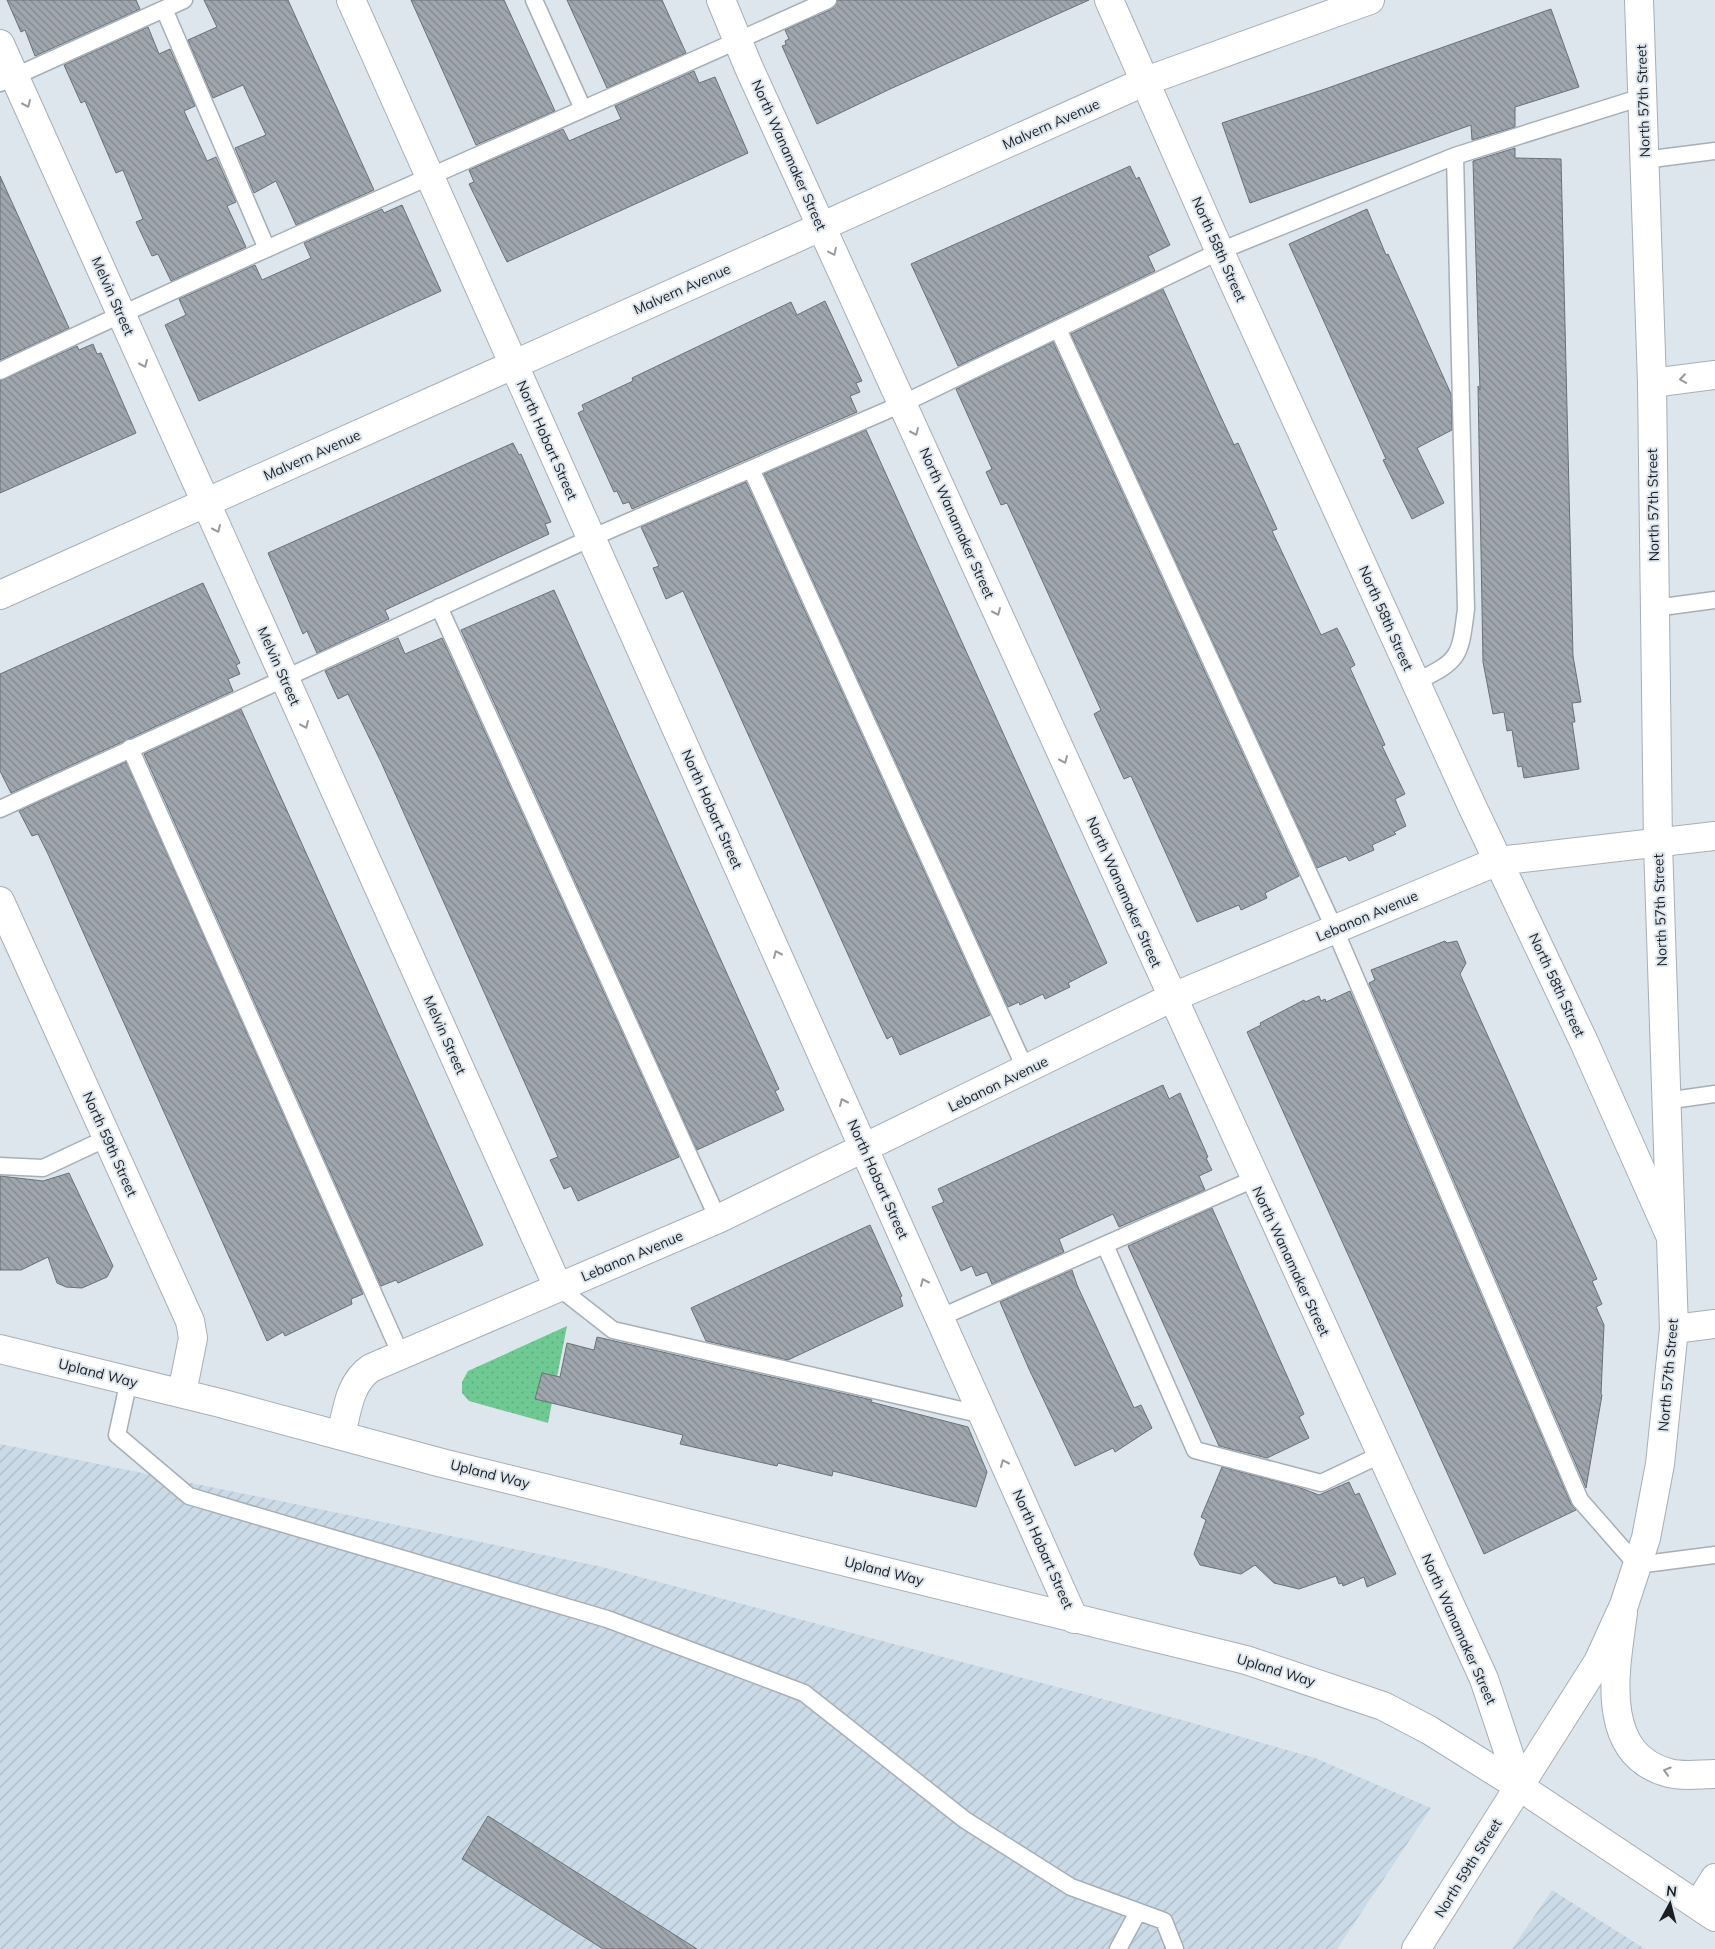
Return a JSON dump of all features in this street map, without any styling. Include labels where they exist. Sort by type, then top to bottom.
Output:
[{"type":"street","name":"North Hobart Street","points":[[351,0],[1074,1619]]},
{"type":"street","name":"North Wanamaker Street","points":[[721,0],[737,41],[821,227],[1484,1680],[1520,1787]]},
{"type":"street","name":"North 58th Street","points":[[1109,0],[1415,682],[1584,1042],[1669,1233]]},
{"type":"street","name":"Malvern Avenue","points":[[0,595],[1146,81],[1370,0]]},
{"type":"street","name":"North 57th Street","points":[[1520,1787],[1598,1662],[1624,1605],[1654,1506],[1674,1329],[1669,1233],[1658,844],[1652,383],[1639,0]]},
{"type":"street","name":"Melvin Street","points":[[0,44],[7,79],[121,314],[558,1287]]},
{"type":"street","points":[[1652,383],[1715,375]]},
{"type":"street","name":"Lebanon Avenue","points":[[341,1435],[354,1386],[360,1375],[401,1355],[718,1219],[864,1150],[1173,997],[1498,861],[1715,836]]},
{"type":"street","name":"North 59th Street","points":[[0,901],[190,1321],[193,1338],[182,1393]]},
{"type":"street","points":[[1674,1329],[1715,1324]]},
{"type":"street","name":"Upland Way","points":[[0,1348],[182,1393],[442,1462],[1246,1660],[1383,1706],[1429,1730],[1520,1787],[1706,1911]]},
{"type":"street","points":[[1624,1605],[1617,1663],[1615,1701],[1625,1738],[1635,1753],[1649,1764],[1669,1773],[1715,1774]]},
{"type":"street","name":"North 59th Street","points":[[1416,1949],[1520,1787]]},
{"type":"street","points":[[1706,1911],[1715,1878]]},
{"type":"lane","points":[[7,79],[184,0]]},
{"type":"lane","points":[[534,0],[583,109]]},
{"type":"lane","points":[[0,372],[121,314],[828,0]]},
{"type":"lane","points":[[164,9],[267,249]]},
{"type":"lane","points":[[0,808],[591,538],[902,404],[1220,250],[1455,156],[1642,97]]},
{"type":"lane","points":[[1644,160],[1715,151]]},
{"type":"lane","points":[[1415,682],[1444,668],[1458,655],[1466,609],[1455,156]]},
{"type":"lane","points":[[1058,329],[1335,930],[1580,1500],[1637,1565],[1715,1555]]},
{"type":"lane","points":[[752,469],[1026,1070]]},
{"type":"lane","points":[[1655,608],[1715,600]]},
{"type":"lane","points":[[439,607],[718,1219]]},
{"type":"lane","points":[[130,748],[401,1355]]},
{"type":"lane","points":[[1665,1101],[1715,1094]]},
{"type":"lane","points":[[0,1166],[43,1168],[108,1138]]},
{"type":"lane","points":[[940,1318],[1254,1179]]},
{"type":"lane","points":[[1105,1245],[1195,1450],[1322,1483],[1380,1455]]},
{"type":"lane","points":[[558,1287],[613,1330],[983,1415]]},
{"type":"lane","points":[[129,1380],[117,1435],[189,1496],[606,1619],[804,1693],[965,1820],[1071,1887],[1164,1921],[1175,1949]]},
{"type":"lane","points":[[1118,1949],[1138,1912]]},
{"type":"shaded area","points":[[0,1444],[598,1566],[1182,1720],[1315,1758],[1431,1808],[1337,1949],[0,1949]]},
{"type":"shaded area","points":[[1552,1890],[1645,1949],[1512,1949]]},
{"type":"green space","points":[[567,1326],[548,1423],[469,1401],[462,1393],[462,1382],[468,1371]]},
{"type":"building","points":[[7,0],[136,0],[140,9],[35,56],[25,30],[21,32]]},
{"type":"building","points":[[204,0],[288,0],[374,190],[296,225],[276,181],[254,193],[235,148],[266,135],[243,85],[213,98],[188,40],[217,27]]},
{"type":"building","points":[[411,0],[504,0],[555,111],[476,145]]},
{"type":"building","points":[[567,0],[662,0],[686,53],[607,88]]},
{"type":"building","points":[[838,0],[1089,0],[890,89],[817,124],[782,46],[786,45],[785,41],[789,39],[785,30],[832,9]]},
{"type":"building","points":[[1551,9],[1579,87],[1515,107],[1515,127],[1472,140],[1471,125],[1250,203],[1222,123],[1325,89]]},
{"type":"building","points":[[148,27],[159,54],[170,49],[195,106],[184,111],[207,161],[216,157],[236,202],[227,206],[246,247],[171,281],[158,254],[152,256],[136,222],[143,219],[123,170],[116,173],[85,101],[81,103],[64,65]]},
{"type":"building","points":[[694,71],[699,83],[715,77],[748,153],[507,262],[469,184],[474,182],[469,170],[563,129],[569,141],[621,119],[615,106]]},
{"type":"building","points":[[1515,148],[1515,158],[1561,159],[1573,656],[1581,702],[1572,703],[1575,722],[1572,722],[1579,769],[1524,778],[1522,766],[1518,767],[1512,730],[1507,731],[1504,712],[1493,714],[1483,662],[1478,386],[1480,390],[1473,161]]},
{"type":"building","points":[[1130,166],[1136,179],[1139,177],[1170,245],[1148,256],[1155,271],[958,366],[911,264]]},
{"type":"building","points":[[0,176],[69,328],[0,360]]},
{"type":"building","points":[[402,205],[441,291],[199,401],[165,325],[186,315],[179,299],[255,265],[262,280],[311,258],[304,243],[382,209],[384,213]]},
{"type":"building","points":[[1367,209],[1386,255],[1388,254],[1451,394],[1452,430],[1417,448],[1444,503],[1412,519],[1383,460],[1386,459],[1289,244]]},
{"type":"building","points":[[1163,289],[1234,445],[1238,443],[1277,529],[1272,531],[1321,635],[1337,628],[1347,648],[1355,665],[1350,668],[1385,745],[1382,746],[1405,794],[1395,799],[1406,826],[1394,832],[1396,834],[1372,845],[1374,850],[1349,861],[1346,856],[1317,868],[1071,334]]},
{"type":"building","points":[[825,301],[862,381],[856,383],[860,392],[850,396],[857,412],[632,509],[629,502],[623,504],[617,491],[614,492],[578,413],[584,410],[582,405],[633,381],[632,378],[791,302],[797,315]]},
{"type":"building","points":[[1053,342],[1299,876],[1265,893],[1267,898],[1241,910],[1239,905],[1197,922],[1131,776],[1124,779],[1094,714],[1101,710],[1007,503],[1001,505],[986,472],[992,469],[956,389]]},
{"type":"building","points":[[93,344],[97,354],[101,353],[136,433],[0,493],[0,381],[77,346],[79,350]]},
{"type":"building","points":[[866,430],[1107,963],[1068,983],[1070,987],[1045,999],[1043,994],[1020,1005],[1019,1002],[1008,1007],[764,474]]},
{"type":"building","points":[[513,443],[519,455],[521,454],[551,522],[545,524],[549,534],[385,610],[389,619],[317,653],[307,631],[303,634],[268,553]]},
{"type":"building","points":[[746,482],[990,1015],[900,1055],[892,1036],[887,1039],[870,1003],[683,591],[666,599],[653,568],[659,566],[641,527]]},
{"type":"building","points":[[203,583],[240,663],[236,665],[240,674],[228,679],[233,691],[11,793],[0,771],[0,674]]},
{"type":"building","points":[[554,590],[779,1089],[775,1091],[784,1110],[697,1150],[461,630]]},
{"type":"building","points":[[398,638],[405,654],[442,638],[679,1157],[578,1201],[571,1186],[564,1189],[550,1160],[558,1157],[381,762],[348,694],[338,699],[325,671]]},
{"type":"building","points":[[241,709],[483,1245],[398,1283],[396,1280],[381,1286],[144,754]]},
{"type":"building","points":[[126,762],[363,1294],[351,1299],[352,1304],[285,1336],[283,1332],[267,1341],[48,854],[38,834],[32,836],[19,811]]},
{"type":"building","points":[[1445,941],[1447,943],[1457,941],[1466,963],[1460,974],[1597,1279],[1592,1281],[1602,1304],[1596,1307],[1604,1325],[1602,1395],[1586,1488],[1369,983],[1375,980],[1371,970]]},
{"type":"building","points":[[1350,991],[1571,1504],[1576,1510],[1484,1554],[1247,1032],[1304,1000],[1305,1002],[1319,996],[1321,1001],[1325,999],[1326,1002]]},
{"type":"building","points":[[1163,1085],[1169,1099],[1180,1093],[1208,1157],[1206,1158],[1212,1170],[1199,1176],[1205,1190],[1119,1227],[1113,1214],[1059,1239],[1064,1252],[992,1284],[987,1272],[976,1276],[972,1266],[961,1271],[932,1207],[944,1202],[938,1189]]},
{"type":"building","points":[[69,1173],[113,1266],[107,1277],[82,1288],[66,1287],[57,1283],[48,1257],[21,1270],[0,1270],[0,1176],[43,1181]]},
{"type":"building","points":[[1212,1208],[1304,1414],[1299,1417],[1309,1438],[1267,1458],[1219,1446],[1128,1246]]},
{"type":"building","points":[[870,1225],[902,1296],[900,1297],[903,1306],[788,1360],[706,1341],[691,1308]]},
{"type":"building","points":[[1072,1270],[1077,1285],[1134,1408],[1141,1405],[1152,1428],[1115,1452],[1113,1448],[1075,1466],[1000,1302]]},
{"type":"building","points":[[597,1337],[872,1400],[871,1402],[968,1427],[987,1472],[976,1507],[833,1471],[832,1476],[778,1463],[777,1466],[680,1444],[683,1435],[535,1399],[542,1373],[560,1377],[567,1343],[594,1350]]},
{"type":"building","points":[[1222,1467],[1298,1487],[1319,1495],[1349,1482],[1355,1495],[1359,1493],[1396,1574],[1367,1587],[1364,1577],[1343,1586],[1342,1583],[1339,1584],[1336,1576],[1299,1589],[1274,1583],[1255,1565],[1241,1574],[1200,1565],[1194,1554],[1206,1520],[1201,1517]]},
{"type":"building","points":[[488,1816],[697,1949],[603,1949],[462,1859]]}]
